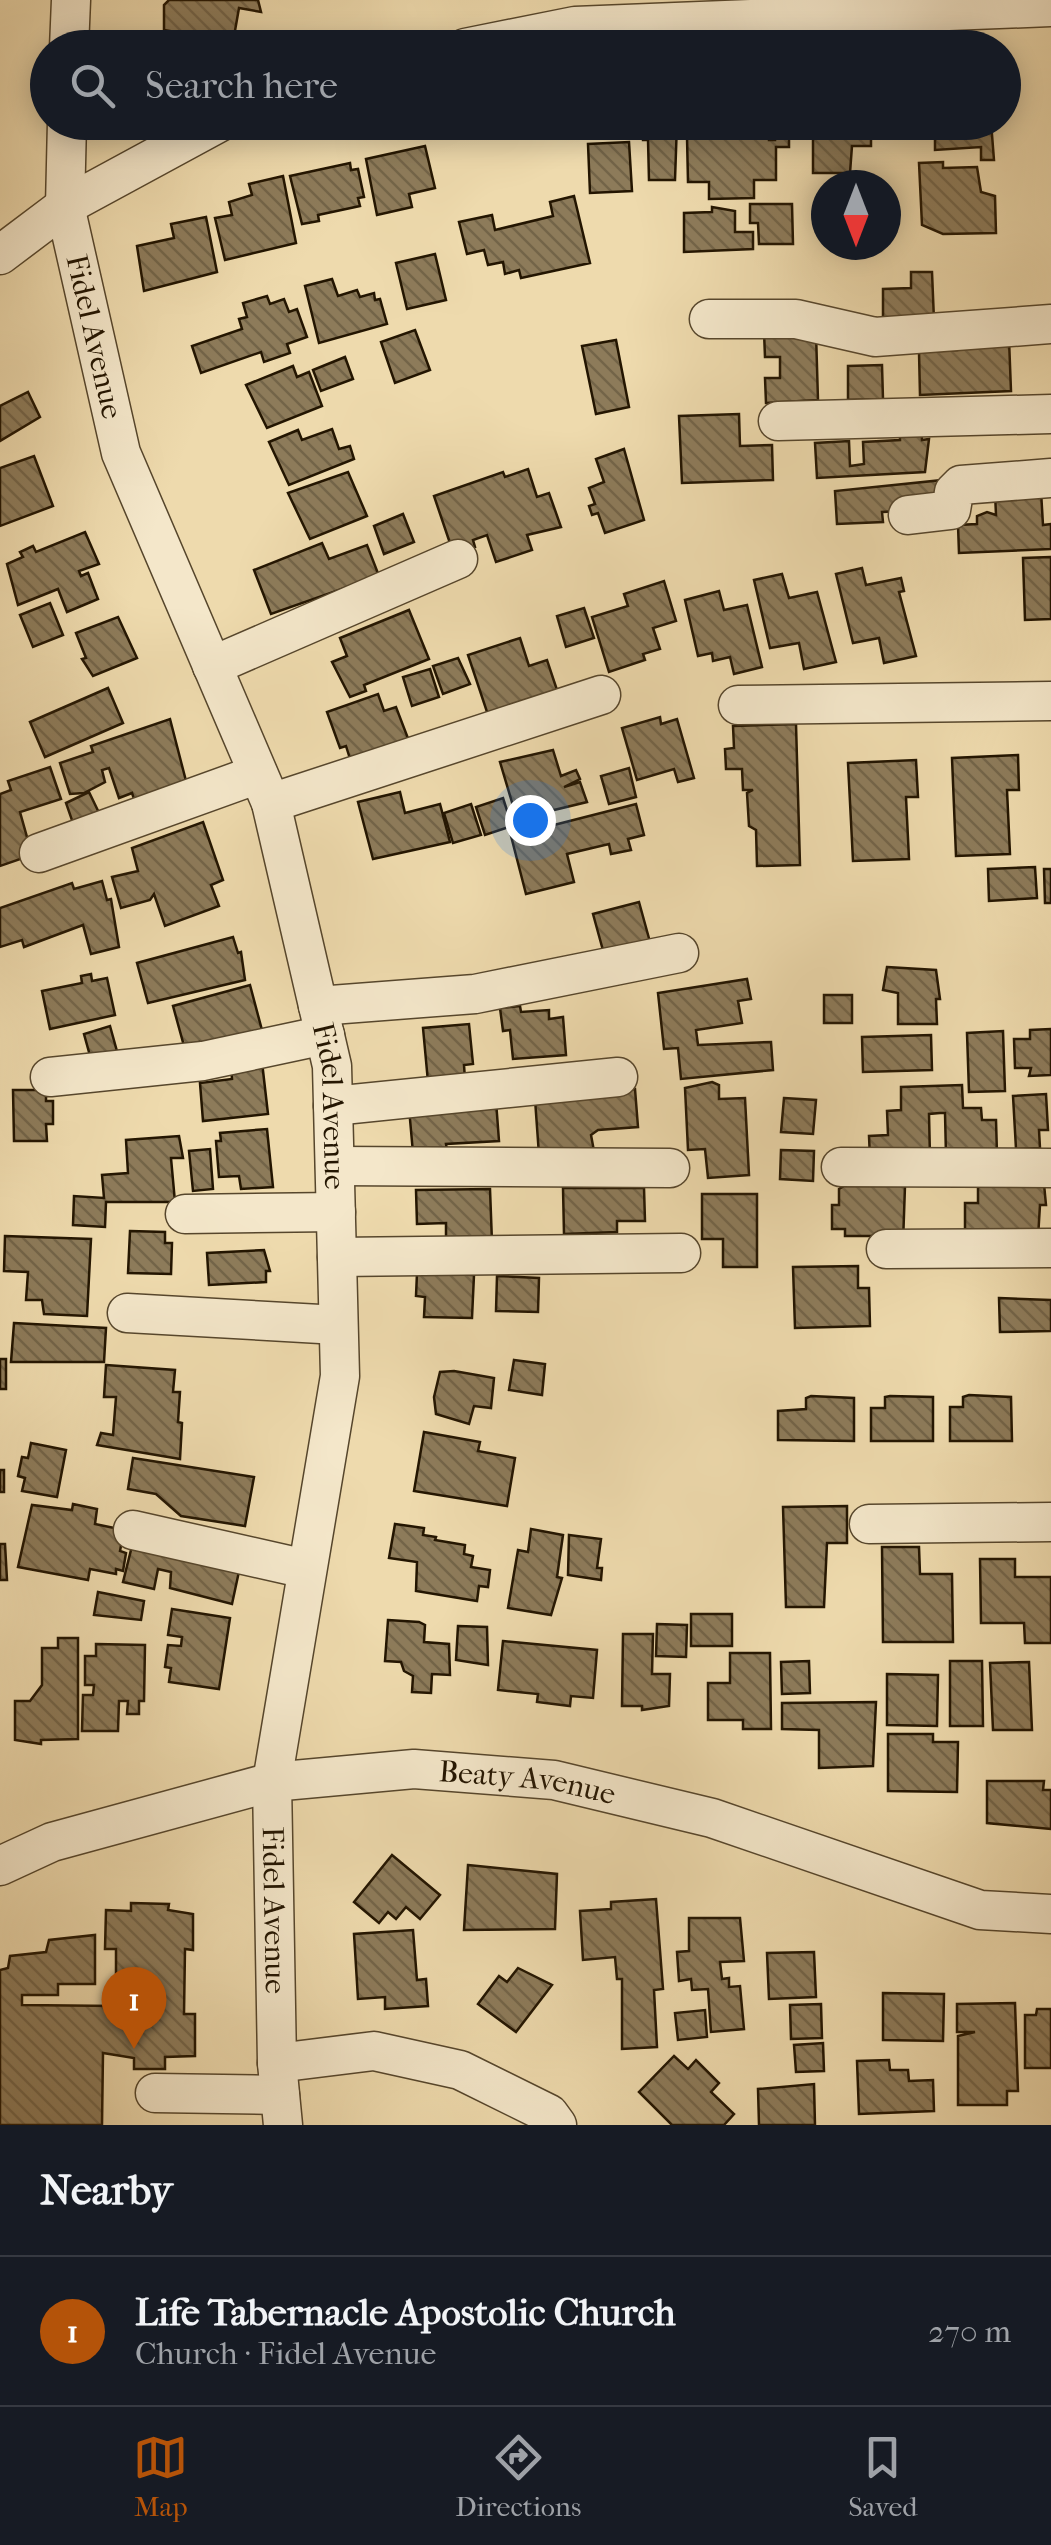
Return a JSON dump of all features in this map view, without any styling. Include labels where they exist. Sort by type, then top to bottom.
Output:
[{"type":"street","points":[[69,30],[70,0]]},
{"type":"street","points":[[555,30],[575,26],[1051,8]]},
{"type":"street","name":"Fidel Avenue","points":[[67,140],[65,206],[121,454],[264,788],[332,1066],[340,1376],[272,1782],[280,2094]]},
{"type":"street","points":[[0,255],[65,206],[187,140]]},
{"type":"street","points":[[709,319],[796,319],[875,337],[1051,324]]},
{"type":"street","points":[[778,422],[1051,414]]},
{"type":"street","points":[[908,515],[944,514],[951,510],[954,492],[961,486],[1051,478]]},
{"type":"street","points":[[212,666],[458,560]]},
{"type":"street","points":[[40,853],[602,695]]},
{"type":"street","points":[[738,705],[1051,701]]},
{"type":"street","points":[[50,1077],[202,1061],[322,1021],[635,966],[679,953]]},
{"type":"street","points":[[333,1106],[618,1077]]},
{"type":"street","points":[[335,1166],[670,1168]]},
{"type":"street","points":[[842,1168],[1051,1168]]},
{"type":"street","points":[[185,1214],[336,1212]]},
{"type":"street","points":[[886,1249],[1051,1248]]},
{"type":"street","points":[[337,1257],[682,1254]]},
{"type":"street","points":[[127,1313],[338,1325]]},
{"type":"street","points":[[868,1524],[1051,1522]]},
{"type":"street","points":[[132,1530],[306,1569]]},
{"type":"street","name":"Beaty Avenue","points":[[0,1866],[52,1842],[272,1782],[414,1768],[554,1780],[712,1818],[980,1910],[1051,1914]]},
{"type":"street","points":[[155,2093],[280,2094],[374,2051],[460,2070],[549,2114],[557,2125]]},
{"type":"building","points":[[169,0],[258,0],[261,12],[239,8],[235,30],[164,30],[164,5]]},
{"type":"building","points":[[648,140],[676,140],[675,180],[649,180]]},
{"type":"building","points":[[687,140],[789,140],[789,147],[776,147],[776,180],[754,180],[754,198],[709,199],[709,182],[688,182]]},
{"type":"building","points":[[813,140],[871,140],[871,146],[852,146],[850,170],[813,170]]},
{"type":"building","points":[[935,140],[992,140],[994,160],[981,160],[981,147],[935,150]]},
{"type":"building","points":[[629,142],[632,191],[590,193],[588,144]]},
{"type":"building","points":[[425,146],[435,188],[409,194],[412,207],[377,215],[366,159]]},
{"type":"building","points":[[943,162],[943,168],[977,167],[981,192],[995,196],[996,233],[943,234],[922,225],[919,163]]},
{"type":"building","points":[[350,163],[351,170],[358,169],[364,197],[358,198],[360,206],[318,215],[319,221],[302,224],[290,176]]},
{"type":"building","points":[[283,176],[296,243],[225,260],[215,218],[232,215],[229,202],[252,195],[249,184]]},
{"type":"building","points":[[574,196],[590,263],[521,278],[519,270],[505,274],[503,262],[488,265],[484,250],[467,254],[459,222],[492,215],[495,230],[553,216],[550,202]]},
{"type":"building","points":[[750,204],[792,204],[793,244],[759,244],[758,223],[750,223]]},
{"type":"building","points":[[712,207],[735,211],[735,232],[753,232],[753,249],[684,252],[684,213],[712,212]]},
{"type":"building","points":[[206,217],[217,272],[144,291],[137,246],[174,238],[171,224]]},
{"type":"building","points":[[435,254],[446,300],[407,309],[396,263]]},
{"type":"building","points":[[911,272],[932,272],[934,320],[883,322],[883,289],[911,288]]},
{"type":"building","points":[[332,279],[338,296],[357,290],[360,297],[374,293],[375,300],[380,299],[387,324],[319,343],[305,286]]},
{"type":"building","points":[[267,296],[270,304],[284,299],[289,312],[297,309],[307,337],[287,344],[290,353],[264,362],[261,352],[201,373],[192,346],[242,329],[239,319],[247,317],[243,303]]},
{"type":"building","points":[[415,330],[430,370],[395,383],[381,342]]},
{"type":"building","points":[[764,332],[816,333],[818,400],[766,403],[765,378],[780,378],[780,357],[765,357]]},
{"type":"building","points":[[1009,339],[1011,391],[920,395],[919,352],[957,350],[957,341]]},
{"type":"building","points":[[616,340],[629,407],[596,414],[582,346]]},
{"type":"building","points":[[345,357],[353,379],[321,391],[313,370]]},
{"type":"building","points":[[882,365],[883,399],[848,400],[848,366]]},
{"type":"building","points":[[293,366],[297,377],[309,372],[322,406],[267,428],[246,385]]},
{"type":"building","points":[[28,392],[40,417],[0,441],[0,406]]},
{"type":"building","points":[[739,414],[740,446],[772,445],[773,480],[682,483],[679,416]]},
{"type":"building","points":[[332,429],[339,449],[350,446],[354,459],[289,485],[269,442],[298,430],[302,440]]},
{"type":"building","points":[[921,429],[922,440],[929,439],[925,472],[817,478],[815,443],[849,441],[850,466],[864,464],[863,442],[900,440],[900,430]]},
{"type":"building","points":[[624,449],[644,520],[605,533],[598,513],[592,515],[589,506],[595,504],[589,488],[604,482],[596,459]]},
{"type":"building","points":[[34,456],[53,506],[0,526],[0,468]]},
{"type":"building","points":[[528,469],[537,497],[549,493],[561,527],[527,535],[532,550],[496,562],[487,535],[473,540],[475,547],[454,555],[434,496],[503,472],[505,477]]},
{"type":"building","points":[[348,472],[367,516],[310,539],[288,493]]},
{"type":"building","points":[[943,480],[944,509],[882,512],[883,522],[837,524],[835,491]]},
{"type":"building","points":[[1041,491],[1043,525],[1051,524],[1051,549],[959,553],[958,525],[977,524],[977,516],[987,512],[996,515],[995,493]]},
{"type":"building","points":[[403,514],[414,542],[384,554],[374,526]]},
{"type":"building","points":[[85,532],[99,564],[79,571],[81,576],[88,573],[98,599],[67,612],[58,589],[18,605],[7,564],[23,557],[20,552],[33,546],[36,552]]},
{"type":"building","points":[[322,543],[329,559],[367,545],[379,576],[271,614],[254,570]]},
{"type":"building","points":[[1051,557],[1051,619],[1025,620],[1023,558]]},
{"type":"building","points":[[862,568],[866,585],[901,578],[904,591],[899,592],[916,656],[884,663],[879,638],[853,643],[836,574]]},
{"type":"building","points":[[782,574],[789,598],[817,592],[836,662],[804,669],[799,643],[770,648],[754,580]]},
{"type":"building","points":[[664,581],[676,621],[653,628],[660,649],[643,654],[645,660],[609,672],[592,617],[628,606],[624,594]]},
{"type":"building","points":[[719,591],[724,610],[747,605],[762,667],[734,674],[730,657],[713,661],[712,653],[698,656],[685,600]]},
{"type":"building","points":[[50,603],[63,635],[33,647],[20,615]]},
{"type":"building","points":[[584,608],[594,638],[566,647],[557,616]]},
{"type":"building","points":[[409,610],[429,659],[364,685],[366,691],[350,697],[332,662],[347,656],[340,638]]},
{"type":"building","points":[[118,617],[137,658],[93,676],[82,659],[86,658],[76,633]]},
{"type":"building","points":[[520,638],[529,666],[547,660],[557,690],[488,715],[468,655]]},
{"type":"building","points":[[458,658],[470,684],[443,694],[433,666]]},
{"type":"building","points":[[430,669],[439,697],[412,706],[403,677]]},
{"type":"building","points":[[108,688],[123,723],[45,757],[30,722]]},
{"type":"building","points":[[378,694],[384,711],[396,707],[409,741],[351,762],[346,746],[340,748],[327,712]]},
{"type":"building","points":[[660,717],[661,724],[677,719],[694,778],[678,782],[674,769],[637,780],[622,728]]},
{"type":"building","points":[[170,719],[186,781],[134,799],[132,793],[119,798],[109,768],[102,770],[105,782],[84,793],[70,794],[60,763],[93,752],[91,746]]},
{"type":"building","points":[[796,724],[800,865],[757,866],[756,830],[749,826],[747,793],[753,790],[743,790],[742,769],[726,769],[725,749],[734,748],[733,726]]},
{"type":"building","points":[[553,750],[561,776],[576,770],[580,779],[564,787],[580,782],[587,802],[517,819],[500,762]]},
{"type":"building","points":[[1018,755],[1019,790],[1007,790],[1010,854],[956,856],[952,758]]},
{"type":"building","points":[[916,760],[918,797],[906,797],[909,859],[853,861],[848,763]]},
{"type":"building","points":[[50,767],[61,799],[20,812],[32,855],[0,866],[0,794],[11,790],[8,781]]},
{"type":"building","points":[[629,768],[636,797],[609,804],[601,776]]},
{"type":"building","points":[[89,792],[102,819],[75,829],[66,803]]},
{"type":"building","points":[[400,792],[405,813],[440,804],[450,842],[373,859],[358,802]]},
{"type":"building","points":[[503,798],[512,826],[485,835],[476,807]]},
{"type":"building","points":[[471,804],[481,835],[453,843],[444,813]]},
{"type":"building","points":[[636,804],[644,835],[628,839],[631,850],[611,854],[609,844],[567,854],[574,882],[526,894],[511,836]]},
{"type":"building","points":[[203,822],[223,880],[211,885],[219,906],[165,926],[154,894],[150,900],[121,908],[112,877],[138,871],[132,848]]},
{"type":"building","points":[[1035,867],[1037,898],[989,901],[988,869]]},
{"type":"building","points":[[1044,869],[1051,869],[1051,903],[1045,903]]},
{"type":"building","points":[[102,881],[107,900],[111,899],[119,947],[91,954],[83,925],[24,947],[22,940],[0,947],[0,908],[72,883],[74,889]]},
{"type":"building","points":[[639,902],[650,942],[604,954],[593,914]]},
{"type":"building","points":[[233,937],[238,953],[241,952],[245,980],[148,1003],[137,963]]},
{"type":"building","points":[[887,967],[936,970],[940,999],[936,999],[937,1024],[898,1024],[898,993],[883,990]]},
{"type":"building","points":[[91,974],[92,981],[107,978],[115,1015],[50,1029],[42,991],[82,983],[81,976]]},
{"type":"building","points":[[747,979],[751,999],[738,1001],[742,1023],[696,1030],[698,1045],[771,1042],[773,1070],[681,1079],[678,1048],[664,1049],[658,993]]},
{"type":"building","points":[[250,985],[263,1034],[202,1051],[199,1042],[184,1046],[173,1006]]},
{"type":"building","points":[[824,995],[852,995],[852,1023],[824,1023]]},
{"type":"building","points":[[520,1006],[521,1012],[549,1010],[549,1019],[563,1017],[566,1055],[513,1059],[510,1030],[503,1031],[500,1008]]},
{"type":"building","points":[[469,1024],[473,1064],[464,1065],[465,1079],[428,1082],[423,1028]]},
{"type":"building","points":[[110,1026],[118,1055],[92,1063],[84,1034]]},
{"type":"building","points":[[1051,1029],[1051,1075],[1029,1076],[1031,1068],[1015,1068],[1014,1039],[1030,1039],[1030,1030]]},
{"type":"building","points":[[1003,1031],[1005,1091],[969,1092],[967,1033]]},
{"type":"building","points":[[931,1035],[932,1070],[863,1072],[862,1037]]},
{"type":"building","points":[[262,1062],[268,1114],[203,1121],[200,1083],[232,1079],[231,1066]]},
{"type":"building","points":[[712,1082],[719,1085],[719,1099],[745,1098],[749,1175],[708,1178],[705,1149],[688,1150],[685,1088]]},
{"type":"building","points":[[962,1085],[963,1108],[981,1108],[982,1120],[996,1120],[997,1154],[946,1156],[945,1113],[940,1113],[929,1114],[930,1157],[870,1159],[869,1136],[888,1135],[887,1111],[901,1110],[901,1087]]},
{"type":"building","points":[[635,1089],[638,1127],[598,1130],[591,1135],[594,1151],[539,1155],[535,1099]]},
{"type":"building","points":[[13,1090],[46,1090],[46,1101],[53,1101],[53,1124],[46,1124],[47,1141],[14,1141]]},
{"type":"building","points":[[1046,1094],[1048,1130],[1039,1130],[1040,1148],[1016,1149],[1013,1096]]},
{"type":"building","points":[[784,1098],[816,1100],[813,1134],[781,1132]]},
{"type":"building","points":[[496,1101],[499,1141],[446,1144],[447,1150],[413,1153],[409,1108]]},
{"type":"building","points":[[267,1129],[273,1187],[241,1189],[239,1176],[219,1177],[216,1141],[221,1141],[220,1133]]},
{"type":"building","points":[[179,1136],[183,1158],[171,1158],[175,1202],[106,1202],[105,1227],[73,1225],[74,1196],[104,1198],[102,1175],[128,1173],[126,1140]]},
{"type":"building","points":[[210,1149],[213,1189],[193,1191],[189,1151]]},
{"type":"building","points":[[781,1150],[814,1151],[813,1181],[780,1179]]},
{"type":"building","points":[[978,1184],[1044,1184],[1046,1205],[1040,1205],[1038,1238],[965,1229],[965,1203],[978,1203]]},
{"type":"building","points":[[905,1186],[903,1243],[887,1236],[845,1236],[845,1229],[832,1229],[832,1205],[839,1205],[839,1189]]},
{"type":"building","points":[[563,1188],[644,1188],[645,1221],[617,1221],[617,1232],[564,1234]]},
{"type":"building","points":[[490,1189],[492,1242],[446,1243],[446,1223],[417,1224],[416,1190]]},
{"type":"building","points":[[702,1194],[757,1194],[757,1267],[723,1267],[723,1239],[702,1239]]},
{"type":"building","points":[[130,1231],[165,1232],[165,1243],[172,1243],[171,1274],[128,1273]]},
{"type":"building","points":[[5,1236],[91,1239],[87,1316],[44,1314],[42,1300],[26,1300],[28,1272],[4,1271]]},
{"type":"building","points":[[264,1250],[270,1271],[266,1271],[266,1282],[209,1285],[207,1253]]},
{"type":"building","points":[[858,1266],[858,1288],[869,1288],[870,1326],[795,1328],[793,1267]]},
{"type":"building","points":[[417,1273],[474,1275],[472,1318],[424,1317],[425,1297],[416,1296]]},
{"type":"building","points":[[497,1276],[539,1278],[538,1312],[496,1311]]},
{"type":"building","points":[[999,1298],[1051,1300],[1051,1331],[1000,1332]]},
{"type":"building","points":[[14,1323],[106,1328],[104,1362],[11,1362]]},
{"type":"building","points":[[0,1359],[6,1359],[6,1389],[0,1389]]},
{"type":"building","points":[[514,1360],[545,1364],[542,1395],[509,1390]]},
{"type":"building","points":[[106,1365],[175,1370],[173,1392],[180,1392],[178,1422],[182,1423],[180,1459],[97,1445],[101,1433],[113,1435],[116,1397],[104,1397]]},
{"type":"building","points":[[440,1372],[494,1378],[491,1408],[474,1406],[469,1424],[436,1414],[434,1397]]},
{"type":"building","points":[[885,1397],[933,1397],[933,1441],[871,1441],[871,1408],[885,1408]]},
{"type":"building","points":[[963,1397],[1011,1397],[1012,1441],[950,1441],[950,1407],[963,1407]]},
{"type":"building","points":[[806,1398],[854,1398],[854,1441],[778,1440],[778,1411],[806,1409]]},
{"type":"building","points":[[424,1432],[480,1442],[478,1451],[515,1458],[507,1506],[414,1491]]},
{"type":"building","points":[[31,1443],[66,1450],[57,1497],[22,1491],[25,1478],[18,1476],[22,1457],[28,1458]]},
{"type":"building","points":[[133,1458],[254,1477],[245,1526],[181,1516],[156,1494],[128,1489]]},
{"type":"building","points":[[0,1470],[4,1470],[4,1492],[0,1492]]},
{"type":"building","points":[[73,1504],[97,1509],[95,1524],[124,1530],[120,1551],[126,1553],[123,1571],[116,1569],[116,1574],[90,1569],[88,1580],[18,1567],[32,1505],[72,1510]]},
{"type":"building","points":[[847,1506],[847,1543],[827,1543],[824,1607],[786,1607],[783,1507]]},
{"type":"building","points":[[395,1524],[424,1528],[423,1535],[436,1537],[435,1540],[465,1545],[464,1554],[473,1556],[471,1567],[490,1570],[488,1587],[479,1586],[477,1601],[416,1591],[417,1562],[389,1558]]},
{"type":"building","points":[[531,1529],[563,1535],[557,1577],[562,1578],[551,1615],[508,1608],[518,1550],[528,1552]]},
{"type":"building","points":[[569,1535],[601,1539],[597,1568],[602,1568],[601,1580],[568,1575]]},
{"type":"building","points":[[133,1542],[241,1562],[232,1604],[170,1588],[171,1572],[158,1569],[154,1589],[123,1582]]},
{"type":"building","points":[[0,1544],[5,1544],[7,1580],[0,1580]]},
{"type":"building","points":[[882,1547],[919,1547],[920,1574],[952,1574],[953,1642],[883,1642]]},
{"type":"building","points":[[980,1559],[1015,1559],[1015,1577],[1051,1577],[1051,1643],[1025,1643],[1024,1623],[981,1623]]},
{"type":"building","points":[[98,1592],[144,1601],[141,1620],[94,1615]]},
{"type":"building","points":[[172,1609],[230,1618],[219,1689],[169,1682],[171,1668],[165,1667],[168,1645],[181,1646],[182,1637],[168,1635]]},
{"type":"building","points":[[691,1614],[732,1614],[732,1646],[691,1646]]},
{"type":"building","points":[[388,1620],[419,1622],[425,1625],[424,1642],[449,1644],[450,1675],[432,1674],[431,1693],[412,1692],[413,1676],[404,1671],[401,1662],[385,1661]]},
{"type":"building","points":[[657,1624],[687,1625],[686,1657],[656,1656]]},
{"type":"building","points":[[458,1626],[487,1627],[488,1665],[456,1660]]},
{"type":"building","points":[[623,1634],[653,1634],[652,1674],[670,1674],[669,1706],[642,1710],[642,1706],[622,1706]]},
{"type":"building","points":[[58,1638],[78,1638],[78,1739],[41,1740],[41,1744],[15,1740],[15,1701],[30,1701],[42,1685],[42,1648],[58,1648]]},
{"type":"building","points":[[503,1641],[597,1650],[593,1698],[571,1696],[570,1706],[537,1702],[538,1694],[498,1690]]},
{"type":"building","points":[[96,1644],[145,1645],[144,1701],[139,1701],[139,1714],[127,1714],[128,1701],[119,1701],[118,1731],[82,1731],[83,1695],[93,1695],[94,1685],[85,1685],[85,1656],[96,1656]]},
{"type":"building","points":[[730,1653],[770,1653],[771,1729],[743,1729],[743,1720],[708,1720],[708,1683],[730,1683]]},
{"type":"building","points":[[809,1661],[810,1693],[782,1694],[781,1662]]},
{"type":"building","points":[[950,1661],[982,1661],[983,1726],[950,1726]]},
{"type":"building","points":[[1029,1662],[1032,1730],[993,1730],[990,1663]]},
{"type":"building","points":[[887,1674],[938,1675],[937,1726],[887,1725]]},
{"type":"building","points":[[876,1702],[873,1766],[819,1768],[819,1730],[782,1729],[782,1703]]},
{"type":"building","points":[[888,1734],[933,1734],[933,1742],[958,1742],[957,1792],[888,1791]]},
{"type":"building","points":[[987,1781],[1044,1781],[1043,1790],[1051,1790],[1051,1829],[987,1823]]},
{"type":"building","points":[[392,1855],[440,1895],[420,1919],[406,1907],[396,1919],[388,1912],[379,1923],[354,1902]]},
{"type":"building","points":[[468,1865],[557,1874],[555,1929],[464,1930]]},
{"type":"building","points":[[656,1899],[663,1989],[654,1990],[657,2047],[622,2049],[622,1979],[617,1979],[615,1957],[583,1960],[580,1911],[611,1909],[611,1902]]},
{"type":"building","points":[[131,1903],[169,1904],[168,1910],[193,1914],[193,1950],[185,1949],[184,2014],[195,2014],[195,2056],[165,2057],[165,2069],[134,2069],[134,2058],[103,2053],[102,2125],[0,2125],[0,1970],[8,1968],[10,1956],[46,1952],[49,1940],[95,1935],[95,1984],[58,1984],[58,1995],[22,1995],[22,2005],[116,2006],[116,1949],[105,1949],[106,1910],[131,1911]]},
{"type":"building","points":[[689,1918],[740,1918],[744,1961],[720,1962],[722,1979],[729,1978],[729,1987],[740,1986],[744,2029],[711,2032],[708,1989],[692,1990],[691,1979],[679,1981],[677,1952],[689,1951]]},
{"type":"building","points":[[413,1930],[417,1980],[426,1979],[428,2006],[385,2009],[385,1997],[358,1999],[354,1934]]},
{"type":"building","points":[[814,1952],[816,1997],[769,1999],[767,1953]]},
{"type":"building","points":[[518,1968],[552,1985],[516,2032],[478,2004],[499,1976],[507,1982]]},
{"type":"building","points":[[883,1993],[944,1994],[943,2041],[883,2040]]},
{"type":"building","points":[[1015,2003],[1018,2091],[1007,2091],[1007,2105],[958,2105],[958,2036],[975,2032],[957,2032],[957,2004]]},
{"type":"building","points":[[821,2004],[822,2038],[791,2039],[790,2005]]},
{"type":"building","points":[[1037,2009],[1051,2009],[1051,2068],[1025,2068],[1025,2015],[1036,2015]]},
{"type":"building","points":[[705,2010],[707,2037],[678,2040],[675,2013]]},
{"type":"building","points":[[823,2043],[824,2071],[796,2072],[794,2045]]},
{"type":"building","points":[[674,2056],[688,2069],[696,2060],[719,2083],[711,2092],[734,2114],[724,2125],[672,2125],[639,2092]]},
{"type":"building","points":[[889,2060],[890,2070],[908,2070],[909,2081],[933,2080],[934,2111],[859,2114],[857,2061]]},
{"type":"building","points":[[814,2084],[815,2125],[759,2125],[758,2089]]},
{"type":"place","name":"Life Tabernacle Apostolic Church","points":[[134,2049]]}]
